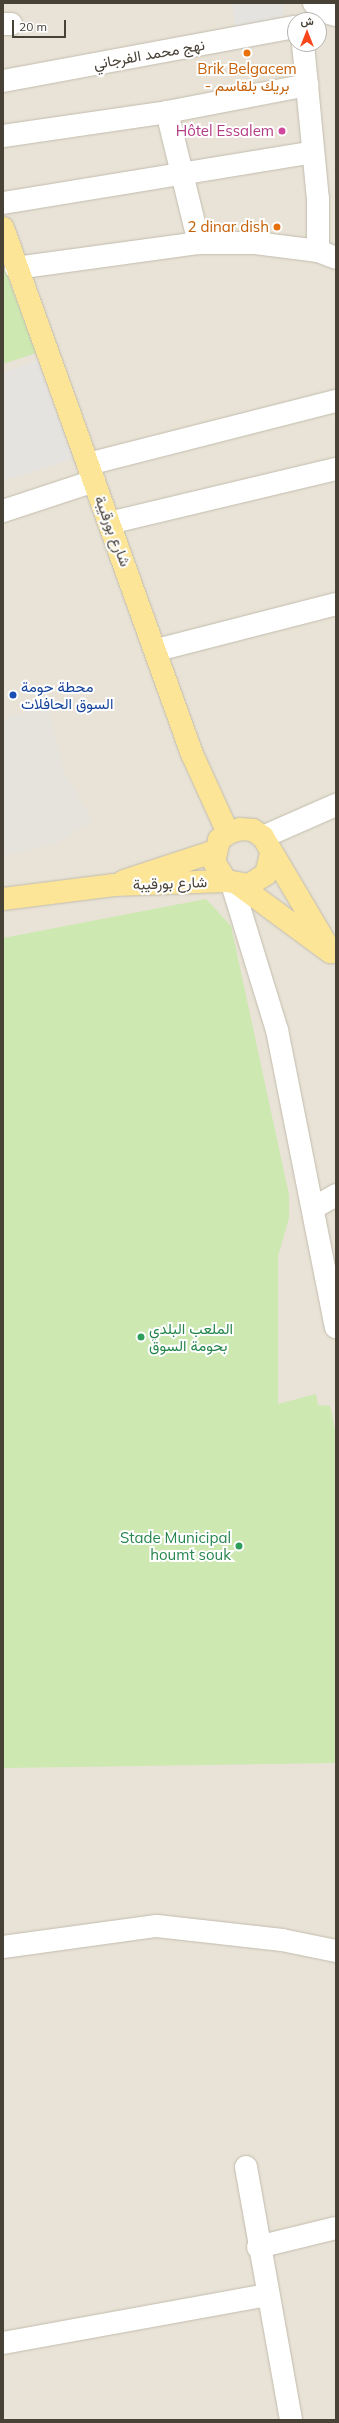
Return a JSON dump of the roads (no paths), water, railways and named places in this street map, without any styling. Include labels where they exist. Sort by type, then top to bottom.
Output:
[{"type":"main road","name":"شارع بورقيبة","points":[[3,228],[16,268],[109,523],[157,650],[192,754],[228,833]]},
{"type":"main road","points":[[240,829],[267,846],[334,954],[232,883],[214,862],[215,851],[228,833],[240,829]]},
{"type":"main road","points":[[232,883],[259,881],[271,864],[267,846]]},
{"type":"main road","name":"شارع بورقيبة","points":[[114,885],[215,851]]},
{"type":"main road","name":"شارع بورقيبة","points":[[3,899],[114,885],[232,883]]},
{"type":"street","name":"نهج محمد الفرجاني","points":[[3,81],[287,28]]},
{"type":"street","points":[[16,268],[198,242],[256,243],[327,255],[313,152],[304,52]]},
{"type":"street","points":[[3,136],[167,112],[307,85]]},
{"type":"street","points":[[167,112],[198,242]]},
{"type":"street","points":[[3,203],[182,176],[313,152]]},
{"type":"street","points":[[3,511],[91,473],[336,401]]},
{"type":"street","points":[[109,523],[336,469]]},
{"type":"street","points":[[157,650],[336,604]]},
{"type":"street","points":[[267,846],[336,805]]},
{"type":"street","points":[[232,883],[277,1030],[336,1327]]},
{"type":"street","points":[[313,1208],[336,1195]]},
{"type":"street","points":[[3,1948],[157,1926],[282,1940],[336,1951]]},
{"type":"street","points":[[246,2167],[258,2247],[291,2420]]},
{"type":"street","points":[[258,2247],[336,2228]]},
{"type":"street","points":[[3,2343],[267,2295]]},
{"type":"place","name":"Brik Belgacem - بريك بلقاسم","points":[[247,53]]},
{"type":"place","name":"Hôtel Essalem","points":[[282,131]]},
{"type":"place","name":"2 dinar dish","points":[[277,227]]},
{"type":"place","name":"محطة حومة السوق الحافلات","points":[[13,695]]},
{"type":"place","name":"الملعب البلدي بحومة السوق","points":[[141,1337]]},
{"type":"place","name":"Stade Municipal houmt souk","points":[[239,1546]]}]
